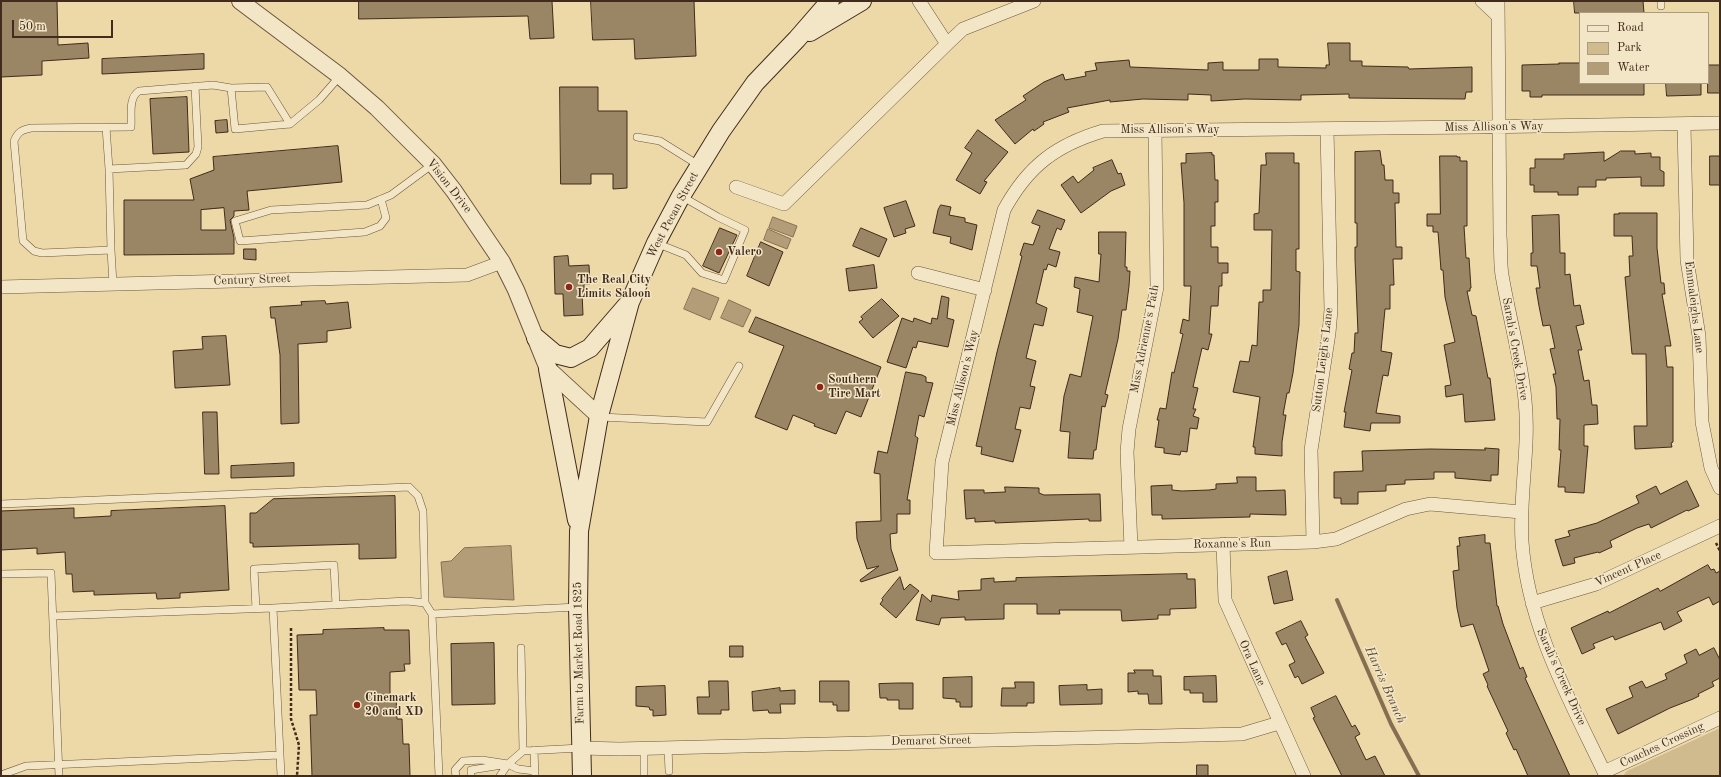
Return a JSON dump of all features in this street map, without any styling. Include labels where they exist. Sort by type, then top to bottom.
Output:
[{"type":"main road","name":"West Pecan Street","points":[[579,531],[600,416],[630,302],[656,243],[681,196],[754,83],[797,39],[830,1]]},
{"type":"main road","name":"West Pecan Street","points":[[797,39],[862,1]]},
{"type":"main road","points":[[536,338],[555,354],[571,358],[590,348],[630,302]]},
{"type":"main road","points":[[548,369],[579,531]]},
{"type":"main road","name":"Farm to Market Road 1825","points":[[579,531],[578,607],[580,748],[582,776]]},
{"type":"street","name":"Vision Drive","points":[[240,1],[340,76],[378,108],[433,164],[454,191],[502,262],[516,290],[548,369],[600,416]]},
{"type":"street","points":[[919,1],[947,44]]},
{"type":"street","points":[[736,187],[784,204],[963,29],[1034,1]]},
{"type":"street","points":[[1482,1],[1498,16]]},
{"type":"street","name":"Sarah's Creek Drive","points":[[1498,1],[1500,236],[1502,274],[1521,365],[1525,401],[1526,430],[1521,512],[1525,567],[1532,603],[1544,643],[1605,774]]},
{"type":"street","name":"Miss Allison's Way","points":[[936,553],[940,511],[942,462],[1004,210],[1024,178],[1062,146],[1079,138],[1103,131],[1720,123]]},
{"type":"street","name":"Emmaleighs Lane","points":[[1684,124],[1687,260],[1699,336],[1702,422],[1710,468],[1720,488]]},
{"type":"street","name":"Sutton Leigh's Lane","points":[[1313,542],[1311,450],[1329,333],[1331,310],[1327,129]]},
{"type":"street","name":"Miss Adrienne's Path","points":[[1132,547],[1127,452],[1129,429],[1157,287],[1155,130]]},
{"type":"street","name":"Century Street","points":[[1,287],[467,275],[502,262]]},
{"type":"street","points":[[918,273],[985,290]]},
{"type":"street","name":"Roxanne's Run","points":[[936,553],[1313,542],[1336,539],[1406,509],[1430,504],[1521,512]]},
{"type":"street","name":"Vincent Place","points":[[1532,603],[1596,584],[1720,526]]},
{"type":"street","name":"Ora Lane","points":[[1223,544],[1225,600],[1304,776]]},
{"type":"street","name":"Coaches Crossing","points":[[1605,774],[1720,718]]},
{"type":"street","name":"Demaret Street","points":[[580,748],[668,748],[1242,734],[1279,723]]},
{"type":"lane","points":[[231,88],[235,129],[290,124],[318,100],[340,76]]},
{"type":"lane","points":[[111,250],[42,253],[28,247],[21,236],[14,141],[21,130],[31,128],[131,127],[132,100],[134,94],[139,91],[213,85],[231,88],[267,87],[290,124]]},
{"type":"lane","points":[[109,169],[186,165],[191,161],[198,147],[195,86]]},
{"type":"lane","points":[[106,127],[113,284]]},
{"type":"lane","points":[[637,137],[660,141],[700,166]]},
{"type":"lane","points":[[382,198],[386,218],[380,226],[365,232],[240,242],[235,221],[271,210],[367,205],[382,198],[391,195],[433,164]]},
{"type":"lane","points":[[656,243],[686,256],[702,273],[724,280],[745,230],[681,196]]},
{"type":"lane","points":[[600,416],[707,422],[739,366]]},
{"type":"lane","points":[[1,504],[409,487],[418,496],[423,510],[425,603],[432,614],[439,776]]},
{"type":"lane","points":[[256,609],[254,569],[334,565],[336,605]]},
{"type":"lane","points":[[1,574],[51,573],[58,776]]},
{"type":"lane","points":[[53,616],[256,609],[407,601],[425,603]]},
{"type":"lane","points":[[432,614],[578,607]]},
{"type":"lane","points":[[273,608],[281,776]]},
{"type":"lane","points":[[520,648],[523,751]]},
{"type":"lane","points":[[500,776],[508,764],[523,751],[580,748]]},
{"type":"lane","points":[[644,748],[644,776]]},
{"type":"lane","points":[[668,748],[669,771]]},
{"type":"lane","points":[[456,776],[456,770],[463,761],[482,760],[508,764],[518,769],[535,774],[534,750]]},
{"type":"lane","points":[[1,775],[26,766],[280,756]]},
{"type":"lane","points":[[471,776],[471,770],[508,764]]},
{"type":"path","points":[[1716,543],[1720,550]]},
{"type":"path","points":[[291,628],[291,719],[299,745],[297,776]]},
{"type":"green space","points":[[1720,728],[1720,776],[1623,776],[1627,771]]},
{"type":"water","points":[[773,217],[797,226],[793,237],[769,228]]},
{"type":"water","points":[[768,229],[791,239],[787,249],[764,240]]},
{"type":"water","points":[[693,288],[719,298],[710,320],[684,309]]},
{"type":"water","points":[[729,300],[751,310],[743,327],[721,318]]},
{"type":"water","points":[[511,546],[514,600],[444,597],[441,562],[451,561],[464,548]]},
{"type":"building","points":[[1,1],[57,1],[58,45],[88,43],[89,58],[42,61],[42,75],[1,77]]},
{"type":"building","points":[[359,1],[552,1],[554,38],[530,39],[528,16],[359,19]]},
{"type":"building","points":[[591,1],[694,1],[696,56],[635,59],[634,39],[593,40]]},
{"type":"building","points":[[1574,1],[1643,1],[1644,12],[1575,13]]},
{"type":"building","points":[[1328,43],[1350,43],[1350,61],[1362,61],[1362,66],[1408,67],[1409,69],[1472,67],[1472,92],[1466,92],[1465,99],[1349,98],[1349,94],[1301,95],[1301,100],[1245,99],[1211,101],[1211,95],[1188,94],[1188,100],[1143,99],[1110,102],[1110,100],[1067,108],[1069,112],[1043,122],[1044,124],[1034,131],[1033,129],[1015,144],[995,120],[1026,100],[1023,96],[1044,82],[1063,74],[1065,80],[1086,76],[1085,72],[1097,70],[1095,63],[1129,60],[1130,67],[1208,70],[1208,63],[1223,62],[1223,70],[1259,70],[1259,59],[1278,59],[1278,67],[1326,68],[1326,65],[1329,65]]},
{"type":"building","points":[[204,54],[204,69],[102,74],[102,59]]},
{"type":"building","points":[[1579,63],[1579,84],[1644,84],[1644,95],[1542,95],[1542,97],[1530,97],[1530,91],[1522,91],[1522,65]]},
{"type":"building","points":[[1709,65],[1720,65],[1720,93],[1708,93]]},
{"type":"building","points":[[1666,84],[1701,84],[1701,95],[1667,96]]},
{"type":"building","points":[[560,87],[598,87],[598,111],[627,111],[627,188],[613,189],[613,174],[591,174],[591,184],[561,184]]},
{"type":"building","points":[[187,97],[189,152],[153,154],[150,99]]},
{"type":"building","points":[[227,120],[228,132],[216,133],[215,121]]},
{"type":"building","points":[[978,130],[1008,152],[984,181],[987,182],[980,194],[956,180],[972,153],[965,148]]},
{"type":"building","points":[[338,146],[342,182],[247,191],[249,210],[234,211],[234,216],[230,220],[234,238],[234,254],[124,255],[124,200],[194,200],[190,179],[214,170],[213,157]],"holes":[[[224,208],[226,230],[201,230],[201,210]]]},
{"type":"building","points":[[1380,151],[1382,165],[1384,165],[1385,180],[1393,180],[1393,193],[1399,193],[1399,203],[1395,203],[1396,247],[1402,247],[1402,259],[1393,259],[1394,285],[1390,285],[1390,309],[1385,309],[1381,351],[1392,353],[1388,376],[1383,375],[1376,413],[1400,416],[1400,423],[1371,423],[1370,431],[1344,427],[1346,412],[1344,412],[1352,370],[1349,369],[1352,353],[1354,353],[1355,333],[1358,333],[1355,259],[1355,247],[1357,247],[1357,223],[1355,223],[1355,152]]},
{"type":"building","points":[[1621,151],[1635,151],[1635,154],[1651,153],[1651,157],[1660,157],[1660,170],[1664,172],[1664,186],[1641,186],[1641,177],[1606,178],[1606,180],[1596,180],[1596,187],[1578,187],[1578,195],[1558,195],[1558,192],[1534,192],[1534,185],[1530,185],[1530,168],[1535,168],[1535,159],[1564,159],[1564,154],[1604,152],[1604,161]]},
{"type":"building","points":[[1212,153],[1212,155],[1214,155],[1215,180],[1218,180],[1218,202],[1215,202],[1215,226],[1211,226],[1211,247],[1218,247],[1218,263],[1228,263],[1228,273],[1222,273],[1222,286],[1219,286],[1218,306],[1211,306],[1209,334],[1212,334],[1208,350],[1202,348],[1193,387],[1198,388],[1193,409],[1196,409],[1193,416],[1199,418],[1197,429],[1190,428],[1187,452],[1181,451],[1180,455],[1164,453],[1164,448],[1155,447],[1159,420],[1157,420],[1160,408],[1166,409],[1172,372],[1174,373],[1183,334],[1180,333],[1183,319],[1189,321],[1191,286],[1184,286],[1184,203],[1181,163],[1186,163],[1186,154]]},
{"type":"building","points":[[1266,153],[1294,153],[1294,163],[1299,163],[1299,249],[1296,249],[1296,271],[1300,272],[1299,325],[1293,373],[1289,393],[1287,393],[1283,415],[1286,415],[1282,442],[1282,456],[1255,454],[1255,447],[1253,447],[1260,397],[1233,392],[1240,361],[1249,362],[1252,345],[1257,346],[1259,302],[1263,302],[1263,290],[1271,290],[1272,230],[1254,230],[1254,214],[1259,213],[1261,165],[1266,165]]},
{"type":"building","points":[[1440,156],[1457,156],[1460,157],[1460,161],[1467,161],[1467,226],[1464,226],[1466,258],[1469,258],[1471,288],[1470,291],[1467,291],[1472,315],[1476,316],[1488,378],[1490,378],[1495,420],[1465,422],[1463,394],[1446,397],[1445,386],[1451,385],[1444,345],[1455,342],[1445,297],[1438,232],[1433,232],[1433,226],[1427,226],[1427,214],[1440,214]]},
{"type":"building","points":[[1710,156],[1720,156],[1720,185],[1710,185]]},
{"type":"building","points":[[1112,160],[1118,174],[1121,173],[1125,185],[1111,191],[1081,213],[1061,185],[1073,176],[1078,183],[1094,170],[1093,168]]},
{"type":"building","points":[[906,201],[915,226],[905,229],[906,233],[894,237],[884,208]]},
{"type":"building","points":[[941,205],[951,207],[949,215],[965,218],[965,222],[977,225],[972,250],[950,243],[951,237],[933,233],[938,210]]},
{"type":"building","points":[[1038,210],[1065,220],[1061,230],[1057,228],[1049,249],[1060,252],[1056,267],[1048,264],[1046,270],[1044,269],[1036,303],[1047,308],[1043,326],[1034,324],[1026,358],[1036,361],[1030,386],[1035,387],[1030,409],[1020,407],[1015,429],[1021,430],[1013,462],[981,454],[982,447],[976,446],[997,352],[1022,256],[1020,255],[1024,243],[1033,245],[1040,226],[1032,223]]},
{"type":"building","points":[[1657,213],[1657,248],[1661,283],[1664,283],[1665,294],[1662,294],[1671,346],[1665,346],[1667,367],[1673,367],[1672,447],[1635,449],[1634,426],[1647,426],[1646,354],[1632,354],[1625,277],[1630,276],[1629,256],[1633,256],[1632,236],[1614,236],[1614,214]]},
{"type":"building","points":[[1559,215],[1560,253],[1565,253],[1565,275],[1570,274],[1574,306],[1580,305],[1584,324],[1576,326],[1582,350],[1578,350],[1584,381],[1589,380],[1592,405],[1597,405],[1598,424],[1584,425],[1584,446],[1588,446],[1584,493],[1565,492],[1565,487],[1558,487],[1561,450],[1559,450],[1560,419],[1557,419],[1556,387],[1553,374],[1556,374],[1550,349],[1555,348],[1550,325],[1543,326],[1536,288],[1540,288],[1537,266],[1531,266],[1531,253],[1533,253],[1532,216]]},
{"type":"building","name":"Valero","points":[[720,228],[737,235],[719,273],[703,266]]},
{"type":"building","points":[[861,228],[887,239],[879,257],[853,246]]},
{"type":"building","points":[[1099,232],[1126,232],[1125,267],[1127,267],[1127,271],[1130,271],[1126,310],[1122,310],[1118,339],[1105,394],[1108,395],[1105,407],[1102,406],[1096,450],[1094,450],[1093,459],[1068,458],[1070,432],[1060,431],[1064,396],[1070,374],[1081,377],[1093,316],[1077,312],[1080,289],[1074,287],[1075,277],[1099,282],[1101,254],[1099,254]]},
{"type":"building","points":[[761,242],[783,252],[769,286],[747,276]]},
{"type":"building","points":[[244,249],[256,249],[256,260],[244,259]]},
{"type":"building","name":"The Real City Limits Saloon","points":[[568,256],[569,266],[589,265],[590,284],[584,284],[584,291],[582,292],[583,315],[564,316],[563,294],[555,294],[554,257]]},
{"type":"building","points":[[874,265],[877,288],[849,291],[846,269]]},
{"type":"building","points":[[942,296],[949,298],[947,318],[954,320],[948,347],[918,341],[916,348],[913,347],[906,368],[887,362],[902,318],[913,322],[914,318],[931,324],[932,318],[937,319]]},
{"type":"building","points":[[882,299],[899,316],[873,338],[859,322],[863,319],[861,317]]},
{"type":"building","points":[[325,301],[326,304],[348,302],[351,328],[327,331],[327,342],[298,344],[299,423],[281,424],[280,355],[275,318],[271,318],[270,307],[302,305],[301,302]]},
{"type":"building","name":"Southern Tire Mart","points":[[756,317],[881,367],[861,417],[846,411],[836,434],[814,426],[815,424],[793,415],[787,430],[755,417],[784,346],[749,332]]},
{"type":"building","points":[[226,336],[230,385],[175,388],[173,351],[203,349],[202,337]]},
{"type":"building","points":[[906,372],[922,375],[926,377],[926,382],[933,383],[924,417],[919,415],[915,436],[918,438],[907,500],[910,500],[910,514],[897,514],[897,533],[890,534],[891,549],[898,570],[861,582],[860,580],[879,566],[867,569],[857,539],[856,522],[881,521],[880,474],[874,473],[878,451],[887,453]]},
{"type":"building","points":[[203,412],[217,412],[219,474],[205,474]]},
{"type":"building","points":[[1485,448],[1499,449],[1498,475],[1491,475],[1491,481],[1455,478],[1455,472],[1434,472],[1434,479],[1405,480],[1405,484],[1386,485],[1386,491],[1358,492],[1358,504],[1341,504],[1341,498],[1334,498],[1334,472],[1363,471],[1362,451],[1430,449],[1485,450]]},
{"type":"building","points":[[294,463],[294,476],[231,478],[231,466]]},
{"type":"building","points":[[1237,477],[1256,477],[1256,491],[1285,490],[1286,515],[1250,514],[1250,517],[1162,519],[1162,515],[1152,515],[1151,486],[1172,485],[1172,490],[1182,491],[1209,490],[1216,489],[1216,484],[1237,483]]},
{"type":"building","points":[[1687,481],[1699,506],[1688,511],[1687,510],[1651,528],[1649,524],[1637,528],[1610,541],[1612,547],[1599,553],[1574,558],[1575,563],[1563,566],[1555,540],[1570,536],[1568,531],[1597,523],[1639,503],[1636,496],[1656,486],[1660,494]]},
{"type":"building","points":[[1005,487],[1039,488],[1039,493],[1044,495],[1100,494],[1101,521],[1089,521],[1089,519],[995,523],[995,521],[975,522],[975,518],[966,519],[964,490],[984,490],[984,493],[1005,492]]},
{"type":"building","points":[[395,496],[396,558],[359,559],[359,544],[253,547],[253,543],[250,543],[250,513],[256,513],[273,499]]},
{"type":"building","points":[[225,506],[229,590],[180,593],[180,598],[157,599],[156,593],[94,595],[94,591],[73,592],[72,574],[66,574],[65,552],[37,554],[37,548],[1,550],[1,511],[74,508],[74,518],[111,516],[111,511]]},
{"type":"building","points":[[1485,535],[1485,543],[1490,543],[1497,606],[1503,624],[1520,669],[1523,667],[1527,677],[1525,678],[1570,776],[1528,776],[1516,749],[1514,750],[1506,733],[1508,731],[1487,686],[1488,685],[1483,674],[1489,671],[1473,624],[1461,627],[1457,608],[1453,571],[1459,570],[1457,546],[1460,546],[1459,538]]},
{"type":"building","points":[[1708,565],[1711,570],[1714,569],[1716,573],[1720,571],[1720,601],[1713,605],[1709,597],[1677,612],[1682,621],[1664,630],[1661,622],[1615,640],[1613,636],[1593,644],[1595,648],[1582,654],[1571,628],[1608,611],[1609,613],[1658,588],[1660,591]]},
{"type":"building","points":[[1287,571],[1293,600],[1274,604],[1268,577]]},
{"type":"building","points":[[1187,574],[1187,579],[1195,579],[1196,608],[1170,609],[1170,615],[1158,615],[1158,619],[1122,621],[1121,610],[1059,610],[1060,614],[1037,614],[1037,604],[1004,604],[1004,619],[965,620],[965,617],[941,618],[939,625],[916,620],[922,594],[931,602],[932,595],[959,600],[958,591],[981,590],[981,579],[994,578],[994,582],[1016,581],[1016,578]]},
{"type":"building","points":[[900,577],[904,590],[910,584],[919,591],[896,618],[880,604],[883,600],[882,599]]},
{"type":"building","points":[[1301,621],[1308,635],[1305,637],[1324,673],[1302,684],[1298,676],[1295,678],[1289,665],[1295,662],[1286,643],[1282,645],[1276,633]]},
{"type":"building","name":"Cinemark 20 and XD","points":[[384,628],[384,630],[409,630],[410,664],[404,664],[405,671],[390,672],[390,696],[396,696],[397,719],[402,719],[403,744],[409,744],[410,776],[312,776],[310,715],[317,715],[316,690],[299,690],[297,635],[323,634],[323,630]]},
{"type":"building","points":[[494,643],[495,704],[452,705],[451,644]]},
{"type":"building","points":[[730,646],[743,646],[743,657],[730,657]]},
{"type":"building","points":[[1714,648],[1720,660],[1720,678],[1712,682],[1714,686],[1698,694],[1699,696],[1693,699],[1670,708],[1618,734],[1606,709],[1633,697],[1629,687],[1642,681],[1646,688],[1667,679],[1665,674],[1687,663],[1684,655],[1696,649],[1699,655]]},
{"type":"building","points":[[1134,670],[1153,670],[1153,676],[1161,676],[1162,704],[1149,704],[1148,694],[1138,694],[1138,691],[1128,692],[1128,673],[1135,673]]},
{"type":"building","points":[[1216,676],[1217,702],[1203,702],[1203,693],[1190,693],[1190,690],[1184,690],[1184,677]]},
{"type":"building","points":[[972,677],[972,707],[960,707],[960,702],[956,702],[956,699],[943,698],[943,678]]},
{"type":"building","points":[[709,681],[728,681],[729,710],[721,710],[721,714],[698,714],[697,697],[709,697]]},
{"type":"building","points":[[820,681],[849,681],[849,711],[837,711],[837,705],[833,705],[833,702],[820,702]]},
{"type":"building","points":[[1015,682],[1034,682],[1034,703],[1027,703],[1027,706],[1001,706],[1002,688],[1015,688]]},
{"type":"building","points":[[913,683],[913,709],[899,709],[899,700],[887,700],[887,698],[880,698],[879,684]]},
{"type":"building","points":[[1087,685],[1087,690],[1102,689],[1102,704],[1060,705],[1059,686]]},
{"type":"building","points":[[665,686],[666,715],[653,716],[653,710],[650,710],[649,707],[636,706],[636,687]]},
{"type":"building","points":[[780,688],[780,691],[795,690],[795,704],[780,704],[781,713],[769,713],[768,710],[753,711],[752,692]]},
{"type":"building","points":[[1336,696],[1352,727],[1355,725],[1360,734],[1355,737],[1366,760],[1375,756],[1385,776],[1342,776],[1313,718],[1315,717],[1311,708]]},
{"type":"building","points":[[1197,765],[1208,765],[1208,776],[1197,776]]},
{"type":"waterway","name":"Harris Branch","points":[[1337,600],[1391,724],[1419,776]]},
{"type":"place","name":"Valero","points":[[719,252]]},
{"type":"place","name":"The Real City Limits Saloon","points":[[569,287]]},
{"type":"place","name":"Southern Tire Mart","points":[[820,387]]},
{"type":"place","name":"Cinemark 20 and XD","points":[[357,705]]}]
